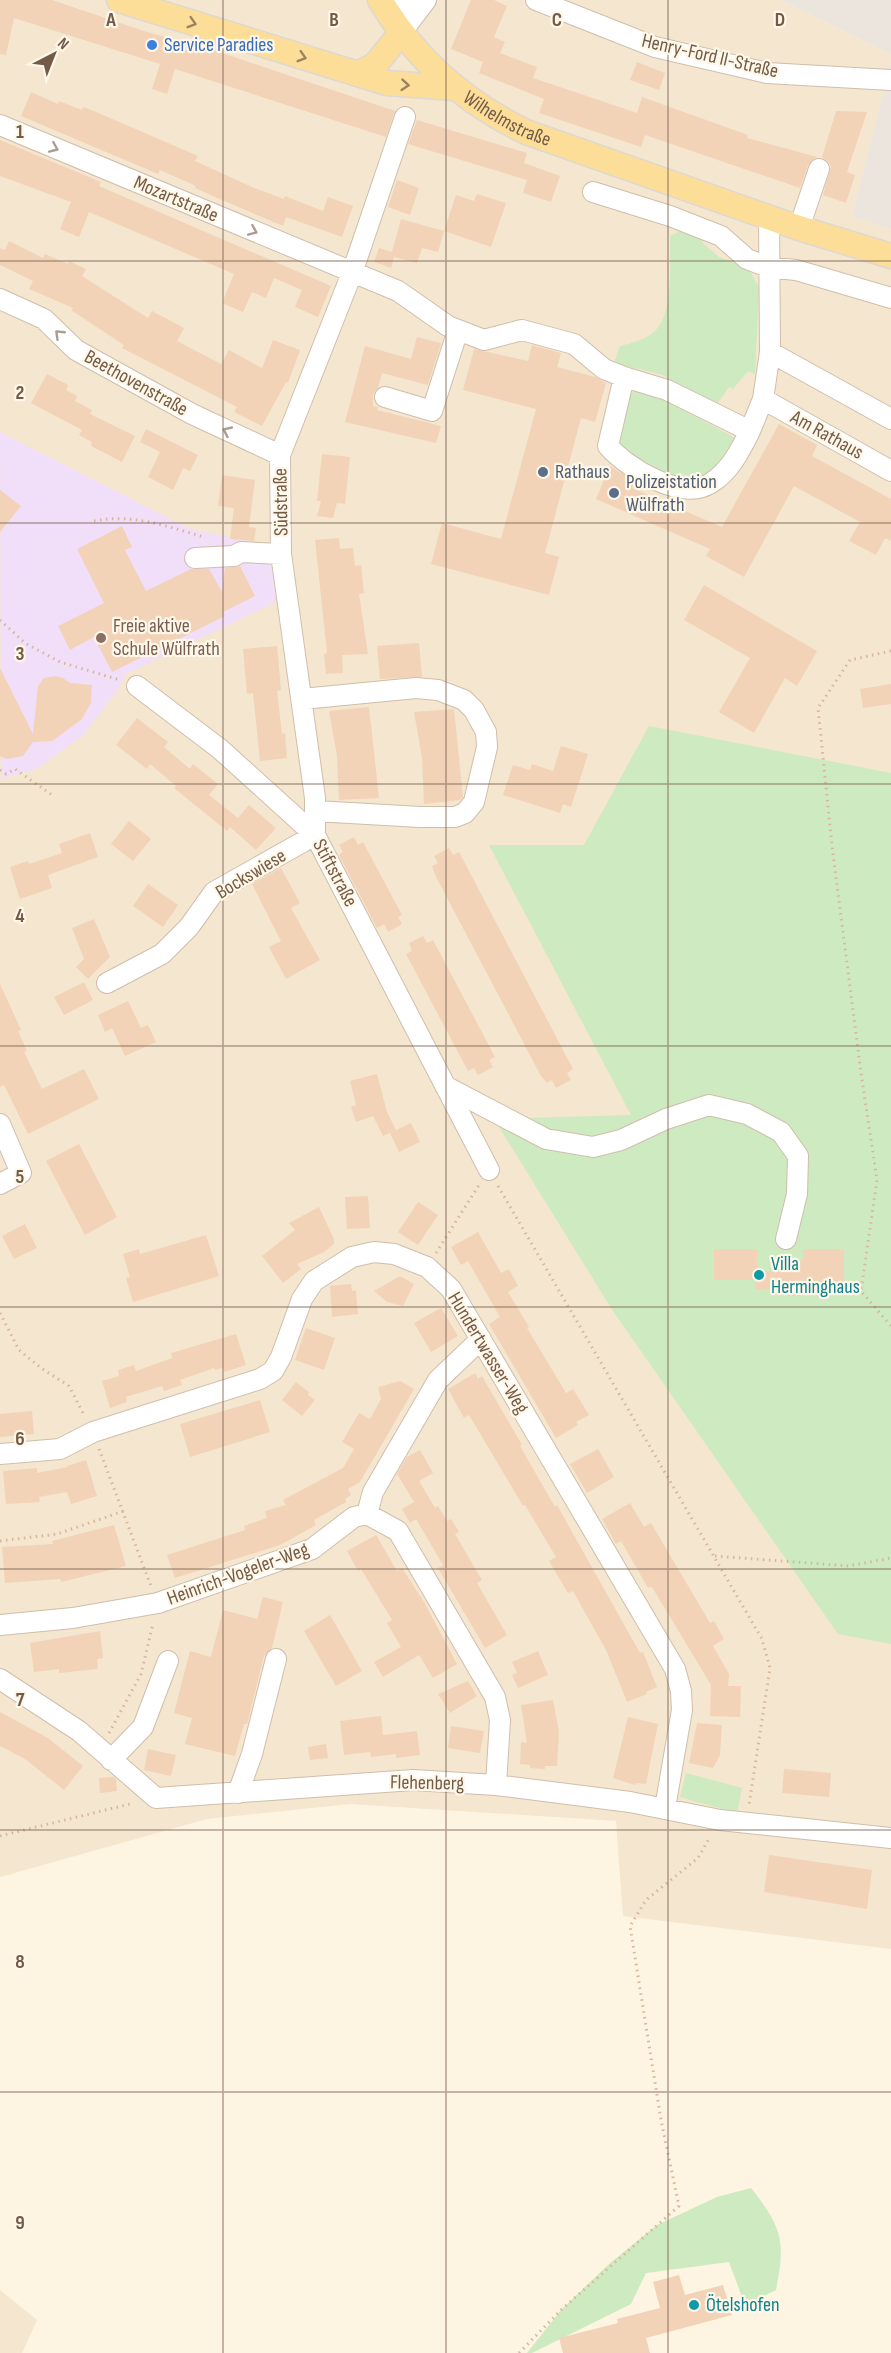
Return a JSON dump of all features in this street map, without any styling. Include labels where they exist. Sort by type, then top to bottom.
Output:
[{"type":"main road","name":"Wilhelmstraße","points":[[119,0],[387,83],[454,88],[500,120],[526,132],[799,228],[891,256]]},
{"type":"main road","points":[[391,4],[401,33],[426,62],[454,88]]},
{"type":"main road","points":[[357,74],[375,65],[401,33]]},
{"type":"street","points":[[401,33],[426,0]]},
{"type":"street","name":"Henry-Ford II-Straße","points":[[536,0],[655,47],[767,73],[891,80]]},
{"type":"street","name":"Südstraße","points":[[315,835],[315,811],[302,699],[281,554],[280,455],[352,273],[405,117]]},
{"type":"street","name":"Mozartstraße","points":[[0,125],[352,273]]},
{"type":"street","points":[[799,228],[819,169]]},
{"type":"street","points":[[593,192],[670,216],[722,236],[747,259],[768,267],[796,270],[891,298]]},
{"type":"street","points":[[624,377],[608,446],[618,459],[640,474],[685,489],[710,485],[733,463],[750,431],[763,399],[770,352],[769,217]]},
{"type":"street","points":[[352,273],[398,291],[448,326],[484,340],[522,330],[574,344],[604,369],[667,390],[750,431]]},
{"type":"street","name":"Beethovenstraße","points":[[0,299],[44,319],[76,350],[192,414],[280,455]]},
{"type":"street","points":[[385,397],[432,411],[458,330]]},
{"type":"street","points":[[770,352],[891,419]]},
{"type":"street","name":"Am Rathaus","points":[[763,399],[891,471]]},
{"type":"street","points":[[195,558],[234,556],[241,552],[281,554]]},
{"type":"street","name":"Stiftstraße","points":[[136,686],[220,749],[315,835],[489,1170]]},
{"type":"street","points":[[302,699],[416,688],[438,690],[464,700],[474,710],[486,732],[487,747],[474,802],[465,813],[455,817],[420,817],[315,811]]},
{"type":"street","name":"Bockswiese","points":[[107,982],[162,954],[189,927],[214,892],[315,835]]},
{"type":"street","points":[[445,1086],[546,1139],[593,1147],[621,1140],[666,1119],[709,1104],[747,1114],[781,1132],[798,1156],[797,1194],[786,1239]]},
{"type":"street","points":[[0,1124],[21,1173],[0,1184]]},
{"type":"street","name":"Hundertwasser-Weg","points":[[0,1454],[60,1449],[93,1432],[260,1379],[273,1371],[281,1357],[302,1299],[314,1281],[352,1257],[374,1252],[394,1254],[427,1267],[451,1289],[675,1669],[681,1691],[682,1710],[664,1808]]},
{"type":"street","points":[[481,1339],[438,1380],[373,1492],[367,1514],[398,1531],[495,1697],[500,1720],[496,1785]]},
{"type":"street","name":"Heinrich-Vogeler-Weg","points":[[0,1625],[73,1618],[158,1603],[312,1549],[354,1517],[367,1514]]},
{"type":"street","points":[[238,1792],[252,1754],[276,1659]]},
{"type":"street","points":[[111,1760],[143,1728],[168,1662]]},
{"type":"street","points":[[0,1679],[79,1731],[156,1798]]},
{"type":"street","name":"Flehenberg","points":[[156,1798],[413,1780],[496,1785],[664,1808],[720,1820],[891,1838]]},
{"type":"path","points":[[94,521],[127,519],[163,525],[207,538]]},
{"type":"path","points":[[0,620],[25,643],[60,662],[136,686]]},
{"type":"path","points":[[891,651],[850,660],[818,708],[832,846],[877,1180],[861,1291],[891,1326]]},
{"type":"path","points":[[0,770],[6,774],[15,769],[52,795]]},
{"type":"path","points":[[427,1267],[489,1170],[762,1639],[770,1668],[746,1821]]},
{"type":"path","points":[[0,1313],[19,1350],[69,1386],[93,1432]]},
{"type":"path","points":[[0,1541],[57,1534],[124,1511]]},
{"type":"path","points":[[715,1557],[849,1566],[891,1558]]},
{"type":"path","points":[[0,1836],[156,1798]]},
{"type":"path","points":[[519,2353],[561,2310],[679,2206],[656,2088],[630,1926],[645,1900],[698,1858],[720,1820]]},
{"type":"shaded area","points":[[0,0],[781,0],[891,54],[891,62],[852,216],[891,229],[891,1949],[623,1916],[616,1821],[350,1804],[207,1819],[0,1877]]},
{"type":"shaded area","points":[[781,0],[891,0],[891,54]]},
{"type":"shaded area","points":[[891,62],[891,229],[852,216]]},
{"type":"shaded area","name":"Freie aktive Schule Wülfrath","points":[[0,432],[190,529],[270,545],[276,602],[126,674],[115,694],[82,736],[38,768],[1,779]]},
{"type":"shaded area","points":[[0,2290],[37,2320],[22,2353],[0,2353]]},
{"type":"green space","points":[[680,226],[693,230],[719,257],[748,268],[759,287],[755,374],[748,371],[733,389],[729,387],[717,404],[693,395],[663,375],[614,363],[620,346],[646,337],[660,324],[665,313],[670,287],[670,236],[680,231]]},
{"type":"green space","points":[[643,388],[739,440],[719,470],[689,481],[669,474],[626,452],[616,439],[631,393]]},
{"type":"green space","points":[[649,726],[891,773],[891,1644],[838,1634],[613,1311],[494,1119],[631,1115],[489,845],[584,845]]},
{"type":"green space","points":[[686,1773],[742,1788],[737,1813],[680,1797]]},
{"type":"green space","points":[[751,2188],[775,2224],[779,2235],[781,2259],[776,2290],[745,2305],[729,2262],[646,2273],[631,2304],[532,2353],[527,2353],[561,2310],[609,2264],[657,2225],[717,2197]]},
{"type":"building","points":[[0,0],[52,0],[147,32],[213,50],[395,111],[386,137],[175,69],[167,94],[152,89],[160,64],[14,18],[6,55],[0,54]]},
{"type":"building","points":[[471,0],[494,0],[507,6],[494,37],[505,42],[500,53],[537,67],[533,78],[637,113],[642,97],[748,135],[747,138],[817,157],[808,165],[800,188],[645,135],[641,147],[539,113],[544,99],[479,73],[483,62],[451,49]]},
{"type":"building","points":[[637,62],[665,73],[659,90],[630,80]]},
{"type":"building","points":[[31,92],[58,104],[59,101],[82,110],[83,107],[94,111],[198,156],[195,161],[284,199],[285,196],[323,211],[328,197],[353,206],[342,237],[286,217],[283,226],[195,188],[196,186],[160,170],[158,174],[21,116]]},
{"type":"building","points":[[836,111],[867,112],[847,172],[855,175],[846,203],[823,195],[831,167],[822,157]]},
{"type":"building","points":[[417,120],[527,153],[524,163],[560,176],[551,202],[523,193],[527,180],[408,144]]},
{"type":"building","points":[[0,140],[101,182],[99,186],[331,286],[318,317],[295,307],[302,290],[274,278],[266,298],[252,292],[243,312],[222,303],[234,274],[89,212],[79,237],[60,229],[71,202],[0,176]]},
{"type":"building","points":[[397,180],[419,188],[410,215],[388,207]]},
{"type":"building","points":[[477,194],[506,203],[491,247],[444,231],[456,195],[474,201]]},
{"type":"building","points":[[401,219],[444,231],[438,252],[422,248],[417,263],[394,257],[391,268],[374,262],[379,248],[392,252]]},
{"type":"building","points":[[9,241],[43,258],[45,254],[86,269],[82,276],[148,318],[152,311],[184,328],[177,341],[221,364],[229,350],[262,368],[273,340],[300,350],[288,383],[286,382],[262,426],[234,412],[237,407],[122,348],[124,345],[71,310],[73,308],[29,289],[33,281],[0,265],[0,248],[5,250]]},
{"type":"building","points":[[417,337],[441,343],[428,385],[382,373],[378,388],[373,394],[373,406],[378,407],[377,410],[441,426],[436,443],[345,422],[365,346],[411,359]]},
{"type":"building","name":"Rathaus","points":[[532,345],[561,353],[557,367],[595,377],[606,383],[595,422],[581,418],[545,553],[559,557],[549,595],[431,564],[442,523],[501,539],[536,409],[463,390],[474,349],[528,361]]},
{"type":"building","points":[[47,374],[68,385],[66,390],[77,396],[75,401],[92,410],[90,414],[135,436],[122,462],[91,446],[92,442],[79,435],[82,430],[31,403]]},
{"type":"building","points":[[779,424],[817,445],[812,456],[891,499],[891,541],[885,538],[876,555],[849,541],[860,522],[794,486],[744,577],[706,556],[710,549],[596,499],[610,466],[635,482],[632,488],[722,527]]},
{"type":"building","points":[[146,429],[198,455],[190,471],[183,468],[173,490],[148,477],[160,452],[140,442]]},
{"type":"building","points":[[322,454],[350,457],[345,504],[337,503],[333,518],[317,516],[321,501],[317,501]]},
{"type":"building","points":[[222,475],[255,480],[249,527],[256,528],[254,541],[230,539],[234,508],[218,506]]},
{"type":"building","points":[[0,490],[21,506],[0,532]]},
{"type":"building","points":[[122,526],[132,547],[125,550],[146,591],[191,569],[209,569],[222,592],[225,568],[240,566],[255,596],[223,612],[225,616],[112,672],[94,637],[70,650],[58,626],[104,603],[77,549]]},
{"type":"building","points":[[339,538],[340,549],[353,548],[355,566],[361,565],[364,593],[359,594],[368,654],[342,655],[343,673],[326,674],[324,654],[327,653],[315,540]]},
{"type":"building","points":[[704,585],[817,651],[797,686],[785,678],[754,733],[719,712],[750,658],[684,620]]},
{"type":"building","points":[[419,643],[422,677],[380,679],[377,646]]},
{"type":"building","points":[[277,646],[281,690],[277,691],[287,758],[260,761],[253,693],[247,694],[243,649]]},
{"type":"building","points":[[0,668],[33,734],[38,686],[44,678],[55,676],[70,683],[92,685],[91,703],[82,719],[52,741],[33,742],[23,756],[7,759],[0,756]]},
{"type":"building","points":[[891,684],[891,704],[863,708],[860,689]]},
{"type":"building","points":[[369,707],[379,798],[339,800],[337,756],[329,711]]},
{"type":"building","points":[[454,709],[463,797],[460,800],[424,804],[422,758],[414,712]]},
{"type":"building","points":[[137,718],[168,742],[164,747],[190,769],[193,764],[218,784],[209,795],[238,818],[249,805],[276,828],[256,850],[230,827],[227,831],[174,788],[176,786],[150,764],[147,769],[116,745]]},
{"type":"building","points":[[561,746],[588,754],[571,807],[563,804],[560,813],[503,795],[513,765],[530,770],[532,764],[553,771]]},
{"type":"building","points":[[129,821],[151,839],[133,861],[111,844]]},
{"type":"building","points":[[90,833],[98,857],[48,875],[52,888],[20,899],[10,867],[28,861],[29,864],[62,853],[59,844]]},
{"type":"building","points":[[354,837],[358,845],[363,842],[402,915],[398,917],[402,924],[388,932],[384,924],[377,928],[339,855],[343,852],[339,845]]},
{"type":"building","points":[[449,848],[453,855],[459,852],[573,1069],[567,1073],[571,1080],[556,1088],[552,1080],[547,1083],[541,1076],[435,875],[432,866],[438,863],[434,856]]},
{"type":"building","points":[[281,868],[300,903],[291,908],[320,960],[286,979],[269,947],[281,941],[252,884]]},
{"type":"building","points":[[148,884],[178,905],[163,927],[133,906]]},
{"type":"building","points":[[94,919],[110,957],[88,979],[76,967],[84,959],[72,928]]},
{"type":"building","points":[[423,936],[427,943],[433,940],[495,1057],[489,1060],[493,1067],[478,1075],[474,1068],[468,1071],[406,954],[412,951],[409,943]]},
{"type":"building","points":[[84,982],[93,1000],[64,1015],[54,997]]},
{"type":"building","points":[[0,984],[21,1030],[18,1031],[27,1051],[24,1052],[42,1089],[84,1069],[99,1099],[28,1134],[4,1085],[0,1087]]},
{"type":"building","points":[[128,1001],[141,1028],[148,1025],[156,1042],[125,1056],[112,1028],[105,1032],[98,1015]]},
{"type":"building","points":[[377,1074],[387,1112],[396,1130],[383,1136],[373,1116],[356,1122],[351,1107],[356,1105],[350,1081]]},
{"type":"building","points":[[411,1123],[420,1142],[399,1152],[390,1133]]},
{"type":"building","points":[[79,1144],[117,1217],[85,1235],[46,1161]]},
{"type":"building","points":[[368,1196],[370,1228],[347,1229],[345,1197]]},
{"type":"building","points":[[418,1202],[438,1215],[418,1245],[398,1232]]},
{"type":"building","points":[[319,1207],[334,1239],[334,1244],[324,1252],[297,1264],[301,1269],[283,1283],[262,1256],[295,1230],[289,1223]]},
{"type":"building","points":[[25,1224],[37,1248],[14,1259],[2,1236]]},
{"type":"building","points":[[478,1232],[501,1273],[509,1269],[518,1286],[508,1292],[566,1393],[573,1389],[589,1415],[576,1422],[578,1425],[556,1438],[489,1324],[500,1317],[468,1261],[461,1265],[451,1247]]},
{"type":"building","points":[[206,1235],[219,1276],[133,1302],[126,1278],[130,1277],[123,1254],[139,1249],[140,1254]]},
{"type":"building","name":"Villa Herminghaus","points":[[714,1249],[757,1249],[757,1271],[785,1271],[785,1260],[803,1260],[803,1249],[844,1249],[844,1287],[803,1287],[803,1296],[786,1296],[787,1290],[755,1289],[756,1280],[714,1280]]},
{"type":"building","points":[[400,1276],[414,1284],[403,1306],[387,1302],[374,1291]]},
{"type":"building","points":[[351,1284],[352,1291],[356,1290],[358,1314],[332,1317],[330,1286]]},
{"type":"building","points":[[441,1308],[458,1336],[431,1352],[414,1323]]},
{"type":"building","points":[[306,1328],[335,1338],[324,1370],[295,1360]]},
{"type":"building","points":[[236,1334],[246,1365],[224,1372],[223,1368],[215,1370],[214,1368],[180,1380],[182,1385],[164,1391],[162,1386],[126,1397],[127,1402],[110,1408],[102,1381],[119,1376],[118,1370],[134,1365],[136,1371],[172,1358],[171,1353]]},
{"type":"building","points":[[475,1373],[478,1379],[482,1376],[640,1653],[643,1652],[657,1687],[646,1692],[647,1694],[627,1702],[607,1652],[573,1591],[568,1593],[549,1561],[556,1557],[469,1415],[464,1418],[448,1389]]},
{"type":"building","points":[[400,1381],[414,1389],[360,1482],[348,1489],[351,1495],[345,1499],[346,1502],[314,1520],[316,1525],[280,1545],[175,1578],[167,1555],[245,1530],[244,1526],[267,1518],[265,1511],[286,1505],[283,1500],[343,1468],[354,1449],[342,1442],[359,1413],[370,1419],[381,1399],[378,1387]]},
{"type":"building","points":[[296,1382],[315,1400],[302,1416],[282,1400]]},
{"type":"building","points":[[260,1400],[270,1432],[190,1457],[180,1424]]},
{"type":"building","points":[[32,1411],[34,1434],[0,1437],[0,1414]]},
{"type":"building","points":[[598,1449],[614,1477],[587,1493],[570,1464]]},
{"type":"building","points":[[420,1450],[433,1473],[419,1481],[435,1508],[438,1506],[447,1521],[451,1519],[459,1532],[455,1534],[482,1580],[477,1583],[507,1635],[485,1648],[438,1568],[443,1565],[416,1519],[410,1523],[402,1509],[414,1502],[397,1474],[407,1457]]},
{"type":"building","points":[[86,1460],[97,1496],[71,1504],[67,1492],[39,1497],[40,1502],[6,1504],[3,1471],[37,1468],[37,1473],[68,1467]]},
{"type":"building","points":[[630,1503],[644,1527],[651,1523],[710,1623],[714,1621],[724,1639],[713,1646],[729,1674],[728,1686],[741,1686],[740,1717],[710,1716],[711,1685],[652,1587],[648,1588],[621,1541],[616,1544],[602,1519]]},
{"type":"building","points":[[114,1525],[126,1566],[61,1582],[60,1579],[5,1583],[2,1547],[53,1544],[52,1541]]},
{"type":"building","points":[[376,1535],[397,1571],[402,1568],[424,1602],[457,1664],[433,1678],[419,1655],[383,1677],[374,1662],[401,1647],[387,1623],[392,1620],[361,1569],[358,1571],[347,1551]]},
{"type":"building","points":[[263,1597],[283,1602],[272,1648],[264,1656],[247,1724],[244,1724],[235,1756],[185,1744],[192,1718],[174,1713],[190,1651],[211,1657],[223,1610],[257,1619]]},
{"type":"building","points":[[330,1615],[362,1671],[336,1686],[304,1631]]},
{"type":"building","points":[[100,1631],[103,1658],[97,1659],[98,1669],[59,1673],[59,1669],[34,1672],[30,1643]]},
{"type":"building","points":[[538,1651],[548,1675],[518,1688],[512,1675],[517,1673],[512,1662]]},
{"type":"building","points":[[468,1681],[477,1696],[450,1713],[438,1694]]},
{"type":"building","points":[[553,1700],[559,1732],[557,1766],[545,1766],[545,1769],[530,1768],[530,1765],[520,1764],[521,1742],[527,1743],[521,1705]]},
{"type":"building","points":[[0,1712],[48,1738],[83,1766],[64,1790],[25,1759],[0,1746]]},
{"type":"building","points":[[381,1716],[383,1735],[417,1731],[420,1755],[396,1758],[396,1754],[371,1757],[370,1752],[344,1755],[340,1721]]},
{"type":"building","points":[[628,1717],[658,1724],[646,1784],[636,1783],[635,1785],[613,1778]]},
{"type":"building","points":[[697,1723],[722,1725],[720,1755],[713,1768],[689,1763]]},
{"type":"building","points":[[451,1726],[484,1731],[480,1753],[448,1748]]},
{"type":"building","points":[[326,1744],[328,1758],[310,1760],[308,1747]]},
{"type":"building","points":[[148,1749],[176,1755],[171,1776],[144,1770]]},
{"type":"building","points":[[784,1769],[831,1773],[829,1797],[782,1793]]},
{"type":"building","points":[[113,1777],[116,1779],[117,1791],[100,1793],[99,1778]]},
{"type":"building","points":[[769,1855],[872,1870],[867,1909],[764,1892]]},
{"type":"building","points":[[679,2275],[685,2295],[723,2285],[732,2315],[646,2338],[650,2353],[563,2353],[559,2338],[618,2323],[617,2319],[660,2308],[653,2282]]},
{"type":"place","name":"Service Paradies","points":[[152,45]]},
{"type":"place","name":"Rathaus","points":[[543,472]]},
{"type":"place","name":"Polizeistation Wülfrath","points":[[614,493]]},
{"type":"place","name":"Freie aktive Schule Wülfrath","points":[[101,638]]},
{"type":"place","name":"Villa Herminghaus","points":[[759,1275]]},
{"type":"place","name":"Ötelshofen","points":[[694,2305]]}]
